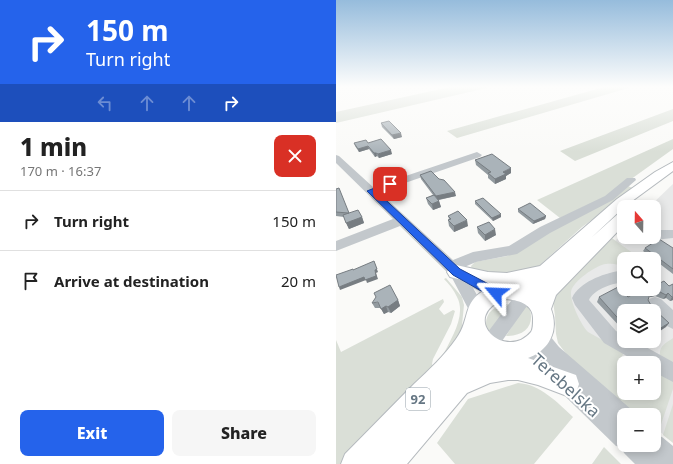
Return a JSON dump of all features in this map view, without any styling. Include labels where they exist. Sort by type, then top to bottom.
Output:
[{"type":"main road","points":[[641,200],[673,167]]},
{"type":"main road","points":[[523,293],[528,286],[628,197],[673,167]]},
{"type":"main road","points":[[541,308],[548,291],[556,282],[617,223]]},
{"type":"main road","points":[[454,270],[491,281],[508,281],[521,279],[550,266]]},
{"type":"main road","points":[[483,333],[509,352],[533,343],[544,330],[545,321],[541,308],[534,300],[523,293],[509,291],[496,293]]},
{"type":"main road","name":"92","points":[[388,464],[476,365],[483,333],[486,299],[496,293]]},
{"type":"main road","name":"92","points":[[355,464],[454,361],[465,346],[483,333]]},
{"type":"main road","points":[[460,383],[488,372],[511,367],[532,370],[567,384]]},
{"type":"street","points":[[371,191],[477,155]]},
{"type":"street","points":[[336,158],[454,270],[496,293]]},
{"type":"street","points":[[454,270],[473,257],[512,250],[545,230],[609,198],[631,180]]},
{"type":"street","points":[[336,246],[402,220]]},
{"type":"street","points":[[661,233],[672,230]]},
{"type":"street","points":[[454,270],[483,333],[523,293]]},
{"type":"street","points":[[617,276],[584,292],[580,298],[583,305],[610,337],[673,372]]},
{"type":"street","points":[[661,310],[673,321]]},
{"type":"street","name":"Terebelska","points":[[533,343],[543,361],[617,431]]},
{"type":"street","name":"Terebelska","points":[[533,343],[552,353],[617,412]]},
{"type":"street","points":[[661,451],[673,461]]},
{"type":"street","points":[[639,452],[652,464]]},
{"type":"shaded area","points":[[351,109],[398,109],[336,123],[336,112]]},
{"type":"shaded area","points":[[527,109],[558,109],[457,138],[447,131]]},
{"type":"shaded area","points":[[673,109],[673,121],[575,161],[560,151]]},
{"type":"shaded area","points":[[673,139],[673,149],[609,195],[560,218],[537,200]]},
{"type":"shaded area","points":[[673,184],[673,442],[661,433],[661,408],[641,408],[626,400],[661,400],[661,356],[617,356],[617,391],[564,292],[617,239],[617,244],[661,244],[661,200],[656,200]]},
{"type":"shaded area","points":[[628,186],[635,189],[620,200],[617,200],[617,202],[582,227],[540,265],[527,273],[513,277],[472,269],[471,266],[475,262],[507,256]]},
{"type":"shaded area","points":[[609,236],[617,242],[617,244],[620,244],[631,252],[617,252],[617,264],[608,264],[596,267],[575,284],[572,288],[571,296],[579,319],[585,329],[624,352],[622,356],[617,356],[617,400],[661,400],[661,373],[673,379],[673,389],[661,424],[661,408],[623,408],[567,355],[558,343],[556,334],[553,301],[558,288]]},
{"type":"shaded area","points":[[446,278],[462,297],[464,305],[461,335],[442,357],[453,336],[459,320],[460,312],[460,304],[451,287],[444,279]]},
{"type":"shaded area","points":[[443,299],[444,302],[439,309],[444,315],[453,310],[455,311],[451,324],[433,359],[432,364],[435,372],[348,464],[336,464],[336,340],[341,352]]},
{"type":"shaded area","points":[[527,302],[530,309],[531,322],[525,331],[520,334],[506,336]]},
{"type":"shaded area","points":[[511,304],[489,338],[486,324],[489,314],[497,307]]},
{"type":"shaded area","points":[[673,338],[673,367],[660,355],[660,352],[664,345]]},
{"type":"shaded area","points":[[518,383],[534,387],[548,395],[573,417],[534,464],[455,464],[437,443],[468,399]]},
{"type":"shaded area","points":[[673,404],[673,443],[663,435]]},
{"type":"shaded area","points":[[604,447],[621,464],[592,464]]},
{"type":"building","points":[[389,121],[401,133],[392,135],[381,123]]},
{"type":"building","points":[[381,139],[391,150],[378,154],[374,153],[368,146],[358,149],[354,143],[366,140],[368,143]]},
{"type":"building","points":[[492,154],[511,168],[503,172],[506,174],[495,179],[488,173],[491,172],[475,160]]},
{"type":"building","points":[[431,171],[439,179],[444,180],[455,192],[436,196],[420,175]]},
{"type":"building","points":[[339,188],[349,213],[336,212],[336,189]]},
{"type":"building","points":[[434,195],[439,201],[432,204],[426,198]]},
{"type":"building","points":[[483,198],[501,214],[492,218],[475,201]]},
{"type":"building","points":[[530,203],[546,216],[534,221],[518,209]]},
{"type":"building","points":[[358,210],[362,217],[346,223],[343,215]]},
{"type":"building","points":[[458,211],[467,220],[454,226],[448,220],[451,219],[448,216]]},
{"type":"building","points":[[489,222],[495,229],[485,235],[477,227]]},
{"type":"building","points":[[661,240],[673,248],[673,269],[661,260],[661,252],[650,252],[645,248],[651,244],[661,244]]},
{"type":"building","points":[[374,261],[377,269],[375,270],[376,276],[365,280],[364,277],[339,287],[336,275]]},
{"type":"building","points":[[664,281],[669,286],[673,284],[673,297],[668,293],[666,295],[661,292],[661,282]]},
{"type":"building","points":[[390,285],[398,300],[388,307],[386,306],[381,309],[378,302],[372,303],[376,297],[374,293]]},
{"type":"building","points":[[617,288],[617,296],[649,296],[648,300],[650,304],[617,304],[617,317],[599,297]]},
{"type":"building","points":[[661,316],[669,323],[661,328]]},
{"type":"route","points":[[390,184],[371,191],[456,272],[480,286],[496,293]]}]
